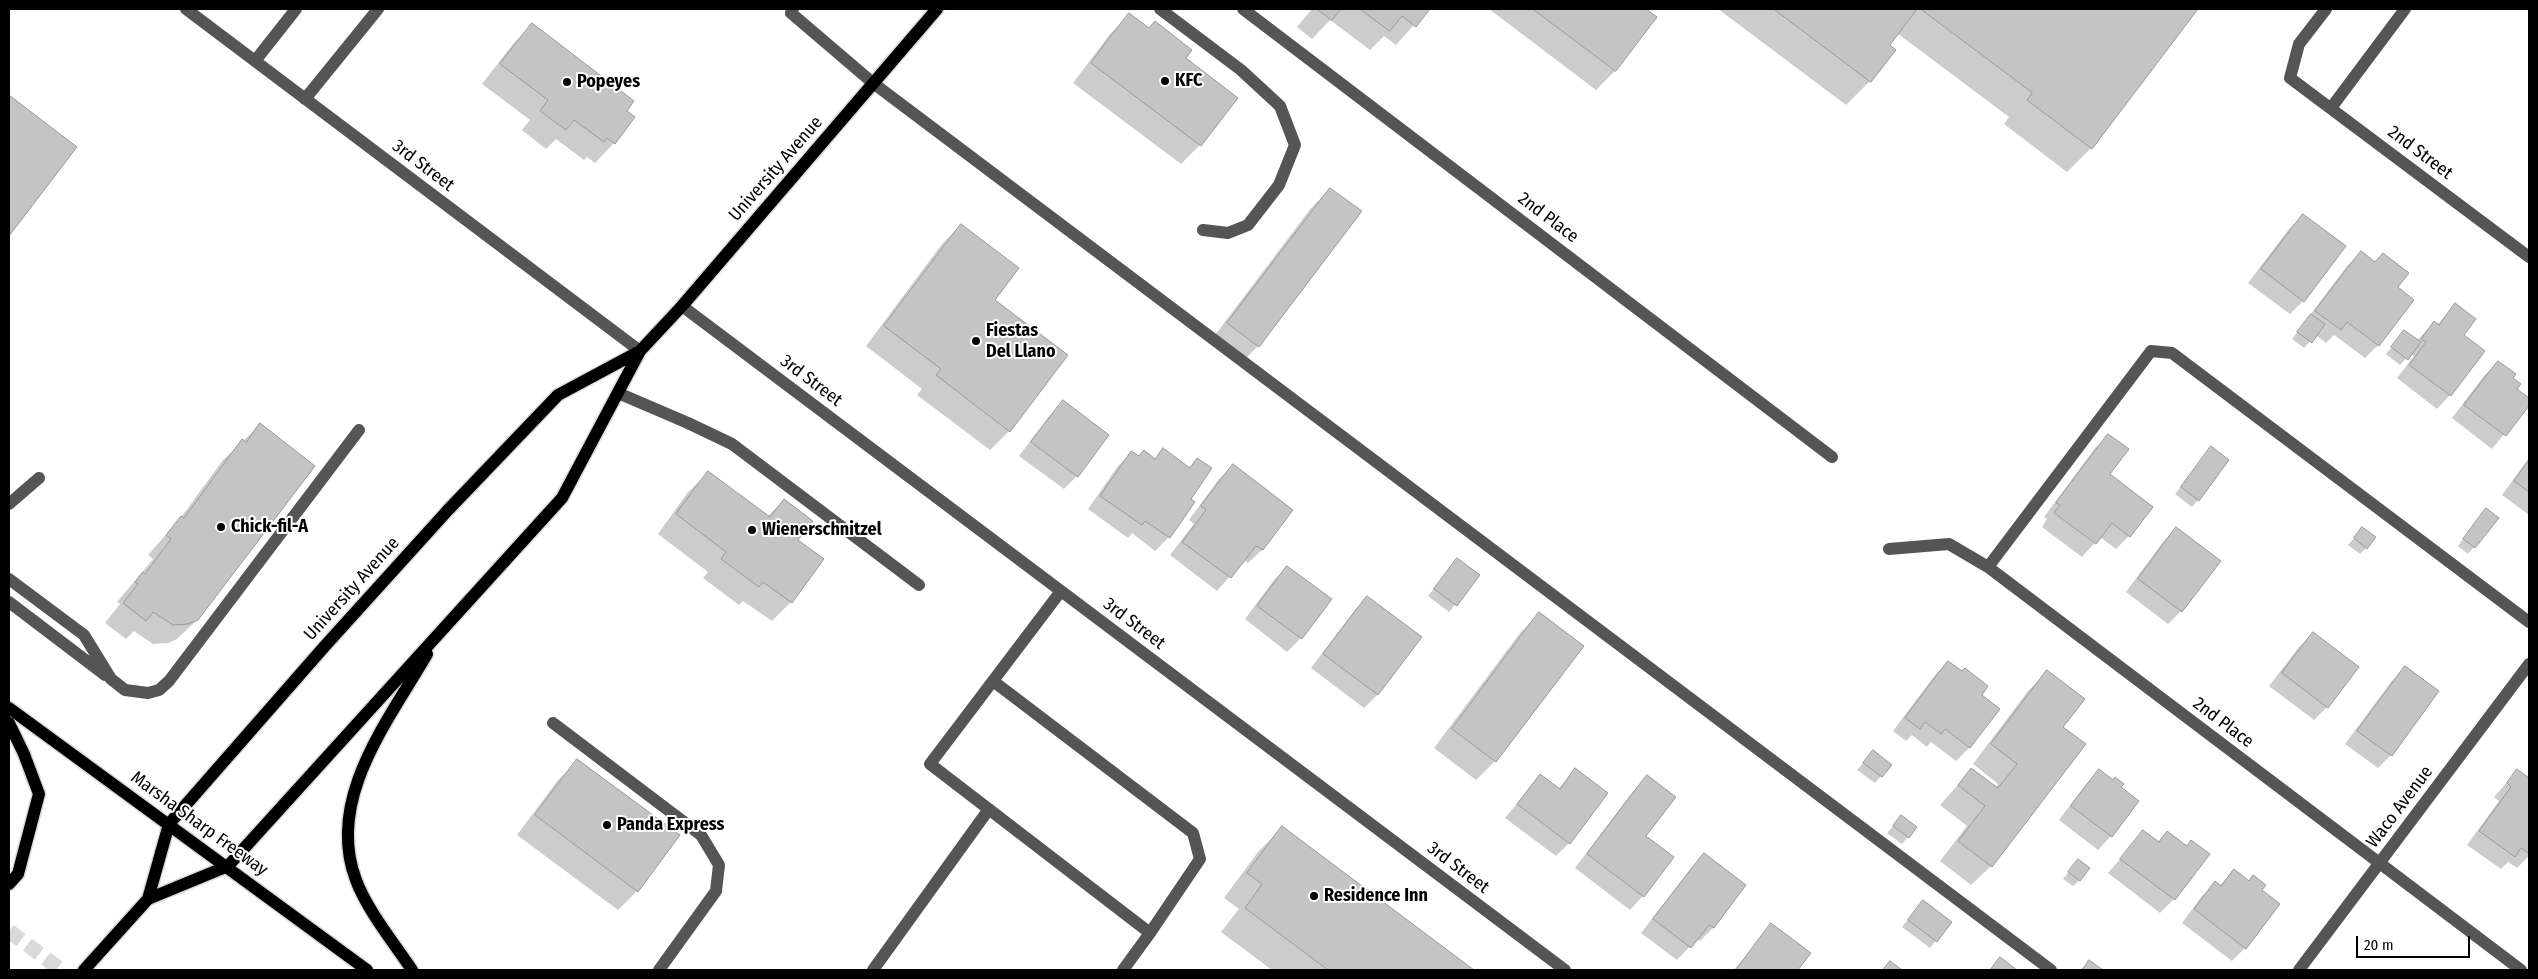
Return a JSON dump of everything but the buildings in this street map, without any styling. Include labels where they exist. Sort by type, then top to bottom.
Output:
[{"type":"main road","name":"University Avenue","points":[[84,970],[148,899],[228,866],[562,498],[640,351],[682,306],[937,9]]},
{"type":"main road","name":"University Avenue","points":[[148,899],[169,824],[441,517],[558,395],[640,351]]},
{"type":"main road","points":[[412,970],[356,881],[348,853],[349,819],[355,785],[372,748],[440,632]]},
{"type":"main road","name":"Marsha Sharp Freeway","points":[[9,708],[228,866],[367,970]]},
{"type":"main road","points":[[9,723],[24,754],[39,794],[18,874],[9,884]]},
{"type":"street","name":"3rd Street","points":[[186,9],[640,351]]},
{"type":"street","points":[[255,61],[296,9]]},
{"type":"street","points":[[306,99],[378,9]]},
{"type":"street","points":[[793,9],[791,13],[873,84],[2051,970]]},
{"type":"street","points":[[1160,9],[1241,70],[1280,106],[1295,145],[1279,185],[1248,225],[1228,232],[1203,230]]},
{"type":"street","name":"2nd Place","points":[[1243,9],[1832,456]]},
{"type":"street","name":"2nd Street","points":[[2326,9],[2299,44],[2290,78],[2529,257]]},
{"type":"street","points":[[2331,108],[2405,9]]},
{"type":"street","name":"3rd Street","points":[[682,306],[1565,970]]},
{"type":"street","points":[[1988,566],[2151,351],[2172,353],[2529,622]]},
{"type":"street","points":[[618,393],[732,444],[919,585]]},
{"type":"street","points":[[9,602],[125,690],[148,693],[159,690],[169,680],[359,430]]},
{"type":"street","points":[[9,504],[39,478]]},
{"type":"street","name":"2nd Place","points":[[1889,549],[1949,544],[1988,566],[2521,970]]},
{"type":"street","points":[[9,579],[84,635],[111,679]]},
{"type":"street","points":[[1061,591],[930,764],[1150,932]]},
{"type":"street","name":"Waco Avenue","points":[[2299,970],[2529,664]]},
{"type":"street","points":[[993,682],[1193,833],[1200,859],[1123,970]]},
{"type":"street","points":[[553,724],[701,835],[719,865],[716,891],[659,970]]},
{"type":"street","points":[[873,970],[989,810]]},
{"type":"tunnel","points":[[9,931],[61,970]]},
{"type":"place","name":"KFC","points":[[1165,81]]},
{"type":"place","name":"Popeyes","points":[[567,82]]},
{"type":"place","name":"Fiestas Del Llano","points":[[976,341]]},
{"type":"place","name":"Chick-fil-A","points":[[221,527]]},
{"type":"place","name":"Wienerschnitzel","points":[[752,530]]},
{"type":"place","name":"Panda Express","points":[[607,825]]},
{"type":"place","name":"Residence Inn","points":[[1314,896]]}]
